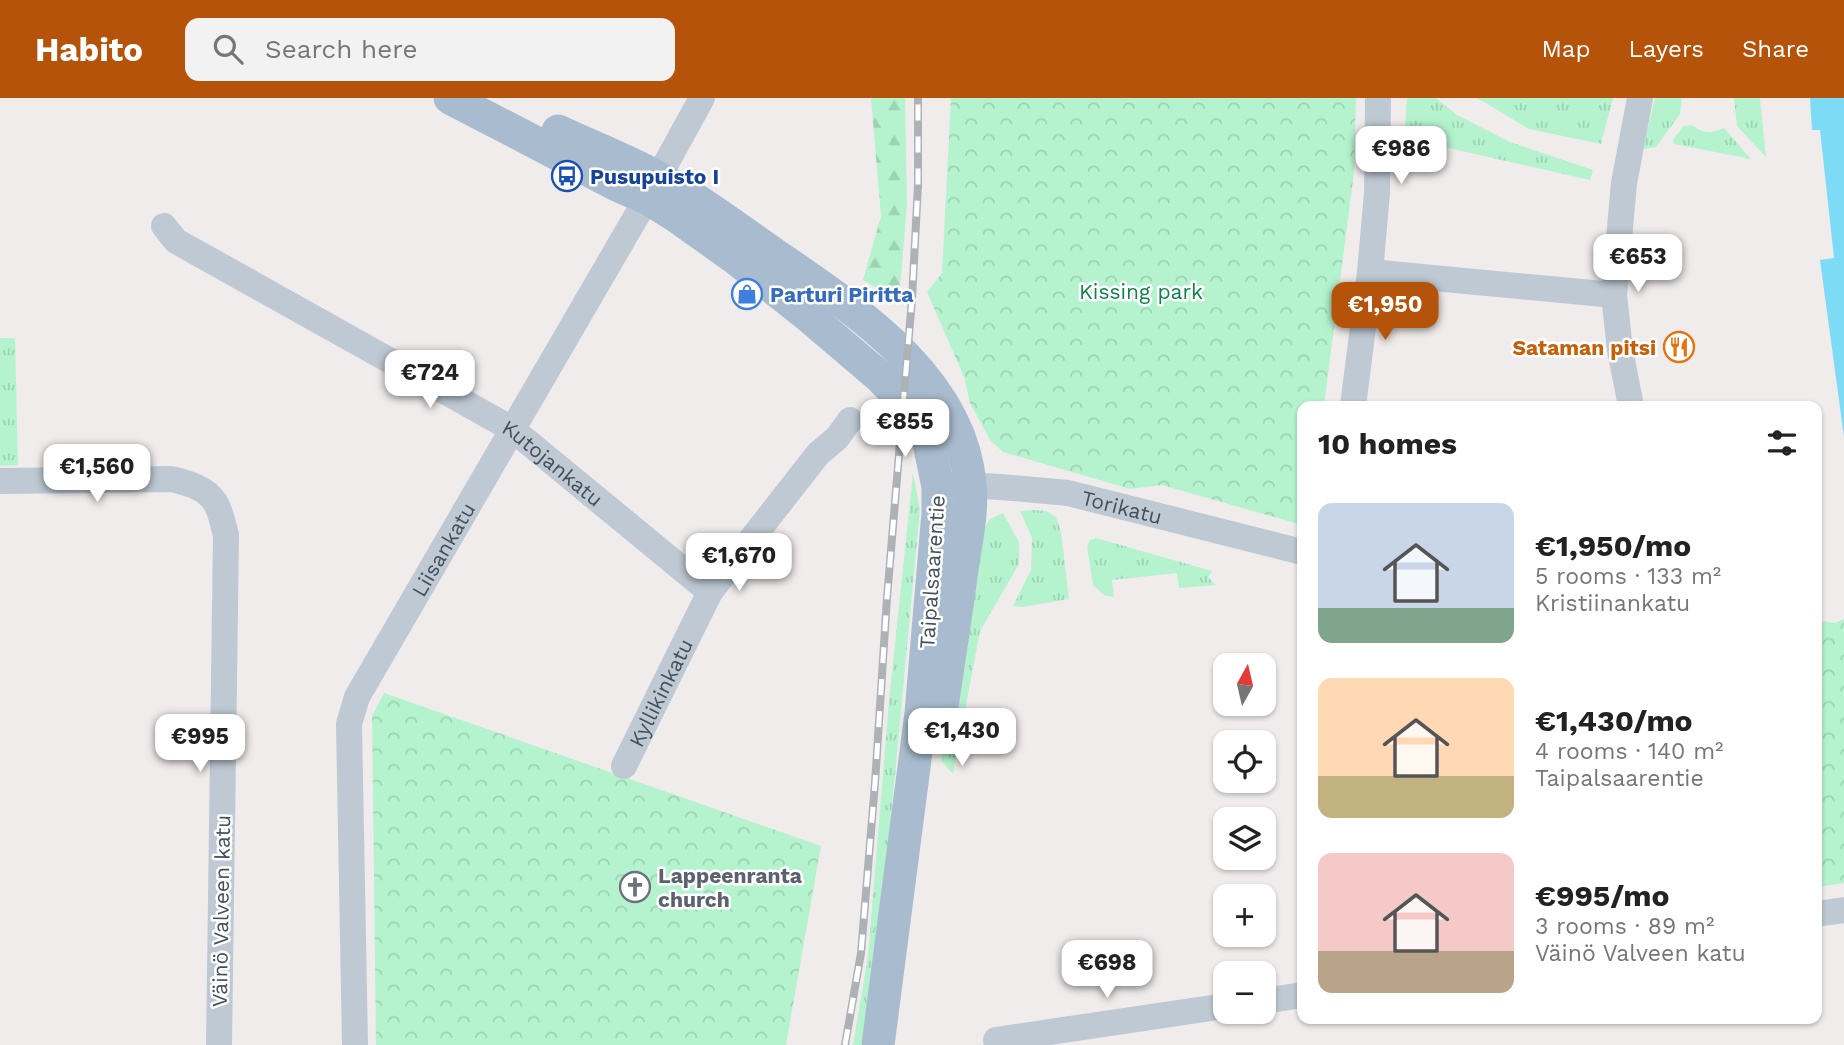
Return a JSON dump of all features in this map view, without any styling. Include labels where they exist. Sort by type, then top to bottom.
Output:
[{"type":"main road","name":"Taipalsaarentie","points":[[450,98],[617,185],[652,187],[689,194],[817,284],[888,338],[927,380],[946,409],[963,447],[954,486],[938,513],[921,713],[878,1045]]},
{"type":"main road","name":"Taipalsaarentie","points":[[493,98],[652,187]]},
{"type":"main road","name":"Taipalsaarentie","points":[[900,1045],[941,713],[968,529],[954,486]]},
{"type":"street","name":"Liisankatu","points":[[355,1045],[349,724],[357,697],[702,98]]},
{"type":"street","points":[[1354,401],[1377,193],[1378,98]]},
{"type":"street","points":[[1630,401],[1620,350],[1614,295],[1624,183],[1640,98]]},
{"type":"street","name":"Kutojankatu","points":[[164,226],[176,241],[512,429],[710,592]]},
{"type":"street","points":[[1370,272],[1614,295]]},
{"type":"street","name":"Kyllikinkatu","points":[[624,766],[710,592],[818,454],[836,439],[850,420]]},
{"type":"street","name":"Väinö Valveen katu","points":[[0,481],[171,479],[202,490],[215,503],[226,535],[219,1045]]},
{"type":"street","name":"Torikatu","points":[[954,486],[1068,493],[1297,551]]},
{"type":"street","points":[[1822,913],[1844,909]]},
{"type":"street","points":[[1276,998],[1297,996]]},
{"type":"street","points":[[997,1042],[1213,1008]]},
{"type":"green space","points":[[871,98],[905,98],[907,205],[900,287],[879,289],[863,280],[881,216]]},
{"type":"green space","name":"Kissing park","points":[[951,98],[1356,98],[1354,172],[1325,401],[1297,401],[1297,524],[1162,485],[1130,489],[1003,452],[990,440],[970,403],[964,377],[927,292],[942,273]]},
{"type":"green space","points":[[1407,98],[1436,98],[1457,115],[1510,142],[1593,170],[1590,180],[1404,138]]},
{"type":"green space","points":[[1477,98],[1613,98],[1601,144],[1529,129]]},
{"type":"green space","points":[[1655,98],[1682,98],[1680,114],[1656,147],[1643,149]]},
{"type":"green space","points":[[1734,98],[1760,98],[1766,157],[1737,126]]},
{"type":"green space","points":[[1692,125],[1707,132],[1724,128],[1751,159],[1674,144],[1673,139],[1684,126]]},
{"type":"green space","points":[[0,338],[15,338],[18,465],[0,466]]},
{"type":"green space","points":[[913,473],[920,509],[888,849],[867,1045],[853,1045],[868,956],[889,701]]},
{"type":"green space","points":[[1020,511],[1046,511],[1056,517],[1061,532],[1069,599],[1023,607],[1013,606],[1031,570],[1032,538]]},
{"type":"green space","points":[[1003,513],[1019,542],[1019,564],[980,631],[953,774],[941,761],[976,541],[990,519]]},
{"type":"green space","points":[[1096,538],[1212,571],[1208,577],[1216,585],[1179,588],[1177,573],[1112,580],[1114,597],[1104,595],[1093,585],[1087,546],[1090,540]]},
{"type":"green space","points":[[1844,619],[1844,883],[1822,886],[1822,621],[1835,623]]},
{"type":"green space","points":[[384,693],[821,846],[786,1045],[376,1045],[372,716]]},
{"type":"water","points":[[1810,98],[1844,98],[1844,437],[1820,260],[1834,258],[1820,130],[1812,130]]},
{"type":"railway","points":[[845,1045],[861,953],[875,783],[887,598],[912,299],[918,185],[918,98]]},
{"type":"place","name":"Pusupuisto I","points":[[567,176]]},
{"type":"place","name":"Parturi Piritta","points":[[747,294]]},
{"type":"place","name":"Sataman pitsi","points":[[1679,347]]},
{"type":"place","name":"Lappeenranta church","points":[[635,887]]}]
